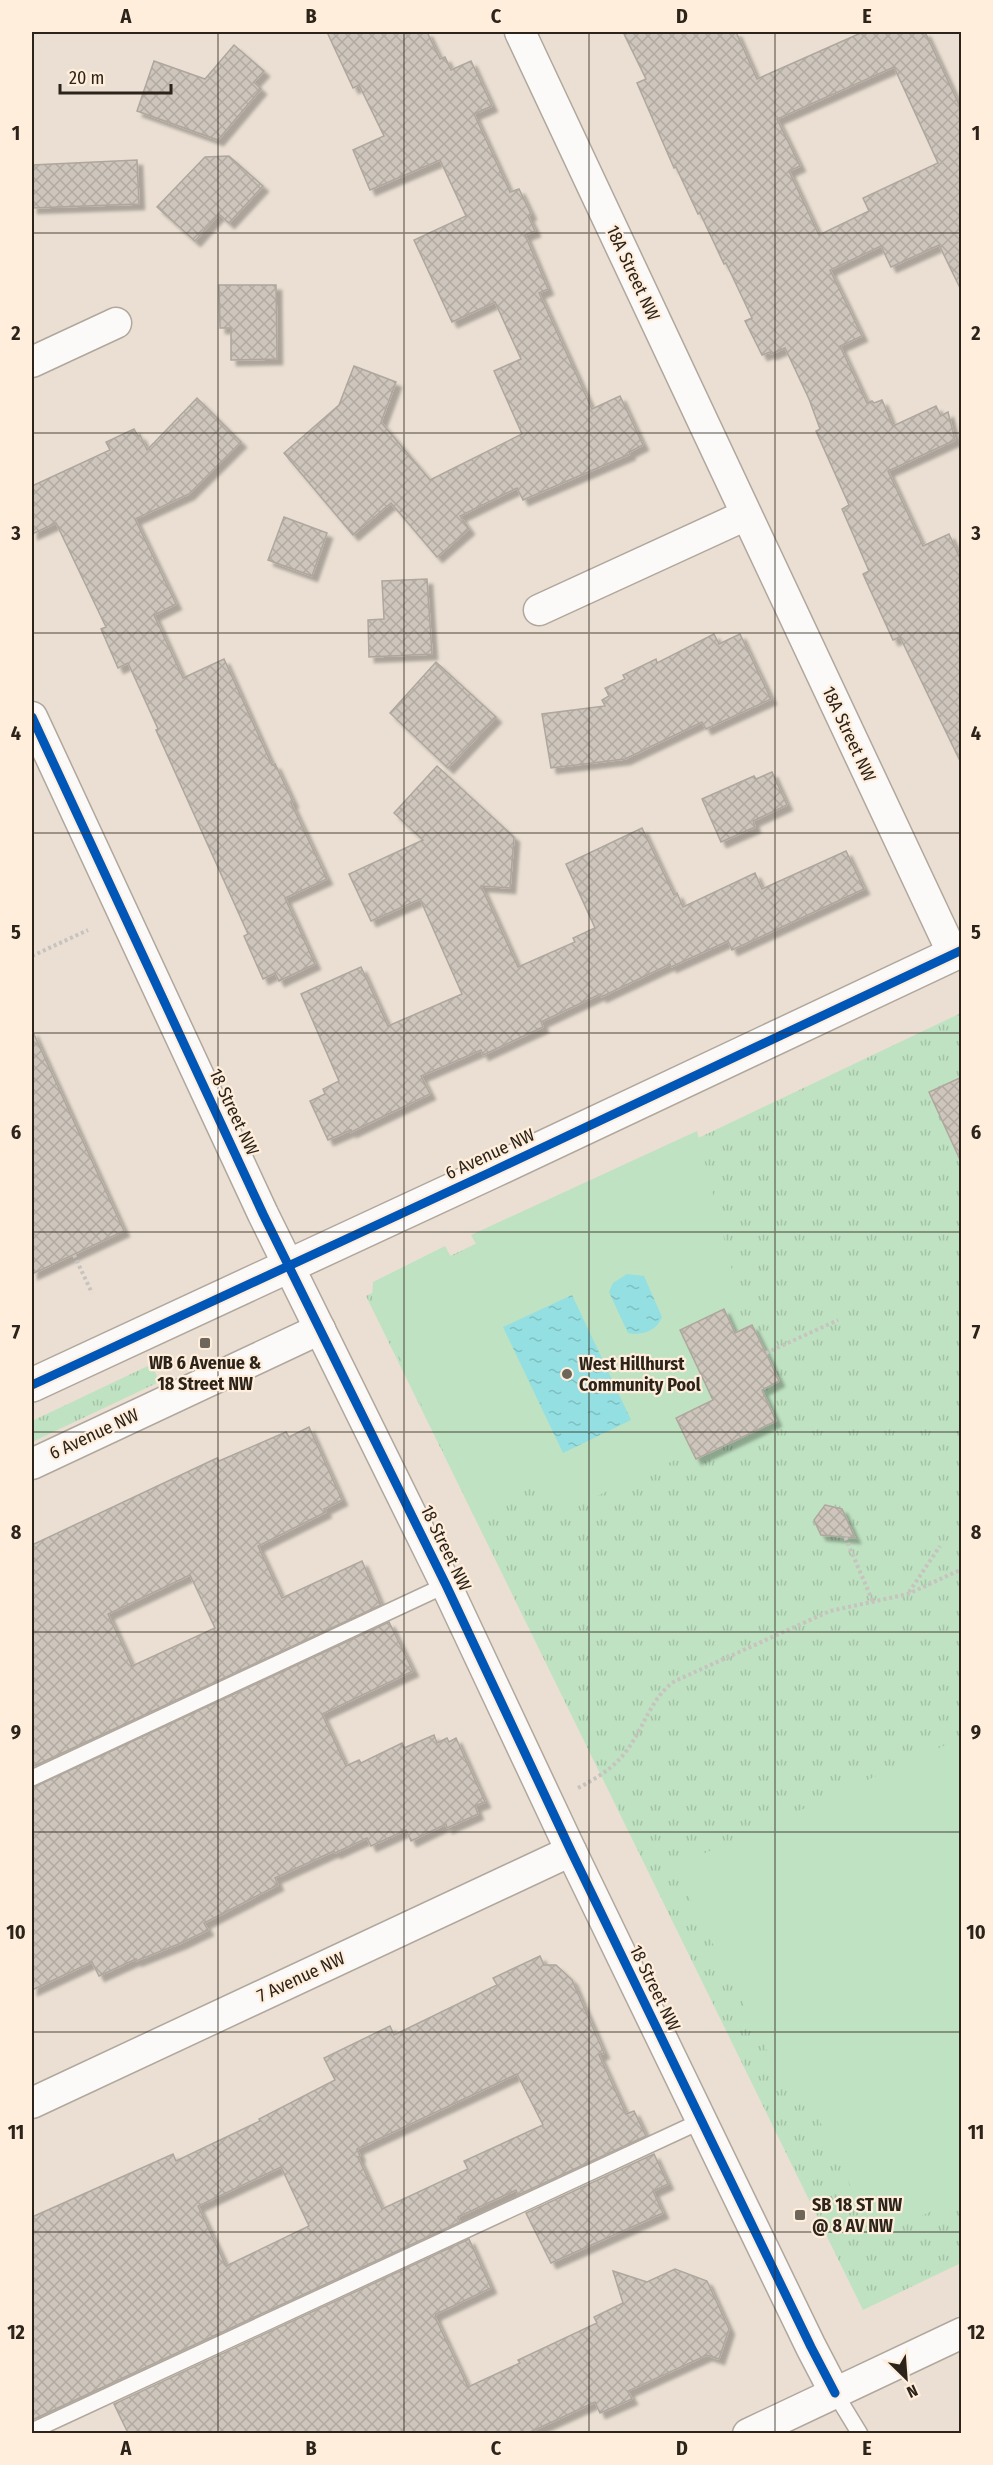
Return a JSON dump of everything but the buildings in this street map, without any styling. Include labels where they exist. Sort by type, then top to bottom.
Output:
[{"type":"street","name":"18A Street NW","points":[[520,32],[746,515],[957,952]]},
{"type":"street","points":[[32,362],[116,323]]},
{"type":"street","points":[[539,610],[746,515]]},
{"type":"street","name":"18 Street NW","points":[[32,717],[288,1265],[446,1585],[571,1851],[810,2347],[835,2393]]},
{"type":"street","name":"6 Avenue NW","points":[[32,1385],[957,952]]},
{"type":"street","name":"6 Avenue NW","points":[[32,1464],[320,1329]]},
{"type":"street","name":"7 Avenue NW","points":[[32,2103],[571,1851]]},
{"type":"street","points":[[748,2433],[962,2333]]},
{"type":"lane","points":[[32,1778],[446,1585]]},
{"type":"lane","points":[[32,2431],[701,2121]]},
{"type":"lane","points":[[835,2393],[860,2433]]},
{"type":"path","points":[[32,956],[88,930]]},
{"type":"path","points":[[74,1255],[92,1293]]},
{"type":"path","points":[[766,1353],[838,1320]]},
{"type":"path","points":[[843,1532],[873,1602]]},
{"type":"path","points":[[908,1594],[940,1546]]},
{"type":"path","points":[[549,1805],[607,1772],[627,1751],[664,1688],[675,1681],[830,1611],[908,1594],[962,1569]]},
{"type":"green space","points":[[961,1013],[961,2263],[863,2310],[366,1296]]},
{"type":"green space","points":[[697,1131],[738,1294],[724,1310],[735,1333],[752,1325],[779,1381],[762,1390],[776,1421],[696,1459],[692,1452],[558,1514],[543,1482],[473,1514],[372,1299],[373,1282],[445,1246],[451,1257],[476,1244],[471,1235]]},
{"type":"green space","points":[[152,1364],[159,1382],[32,1442],[32,1421]]},
{"type":"green space","points":[[961,1738],[961,2197],[875,2238],[810,2100],[795,2106],[674,1867]]},
{"type":"water","points":[[627,1274],[644,1276],[662,1317],[656,1326],[643,1333],[628,1333],[609,1292],[613,1283]]},
{"type":"water","name":"West Hillhurst Community Pool","points":[[572,1295],[631,1420],[563,1453],[503,1327]]},
{"type":"cycle path","points":[[32,717],[263,1214],[446,1585],[571,1851],[835,2393]]},
{"type":"cycle path","points":[[32,1385],[962,950]]},
{"type":"place","name":"WB 6 Avenue & 18 Street NW","points":[[205,1343]]},
{"type":"place","name":"West Hillhurst Community Pool","points":[[567,1374]]},
{"type":"place","name":"SB 18 ST NW @ 8 AV NW","points":[[800,2215]]}]
